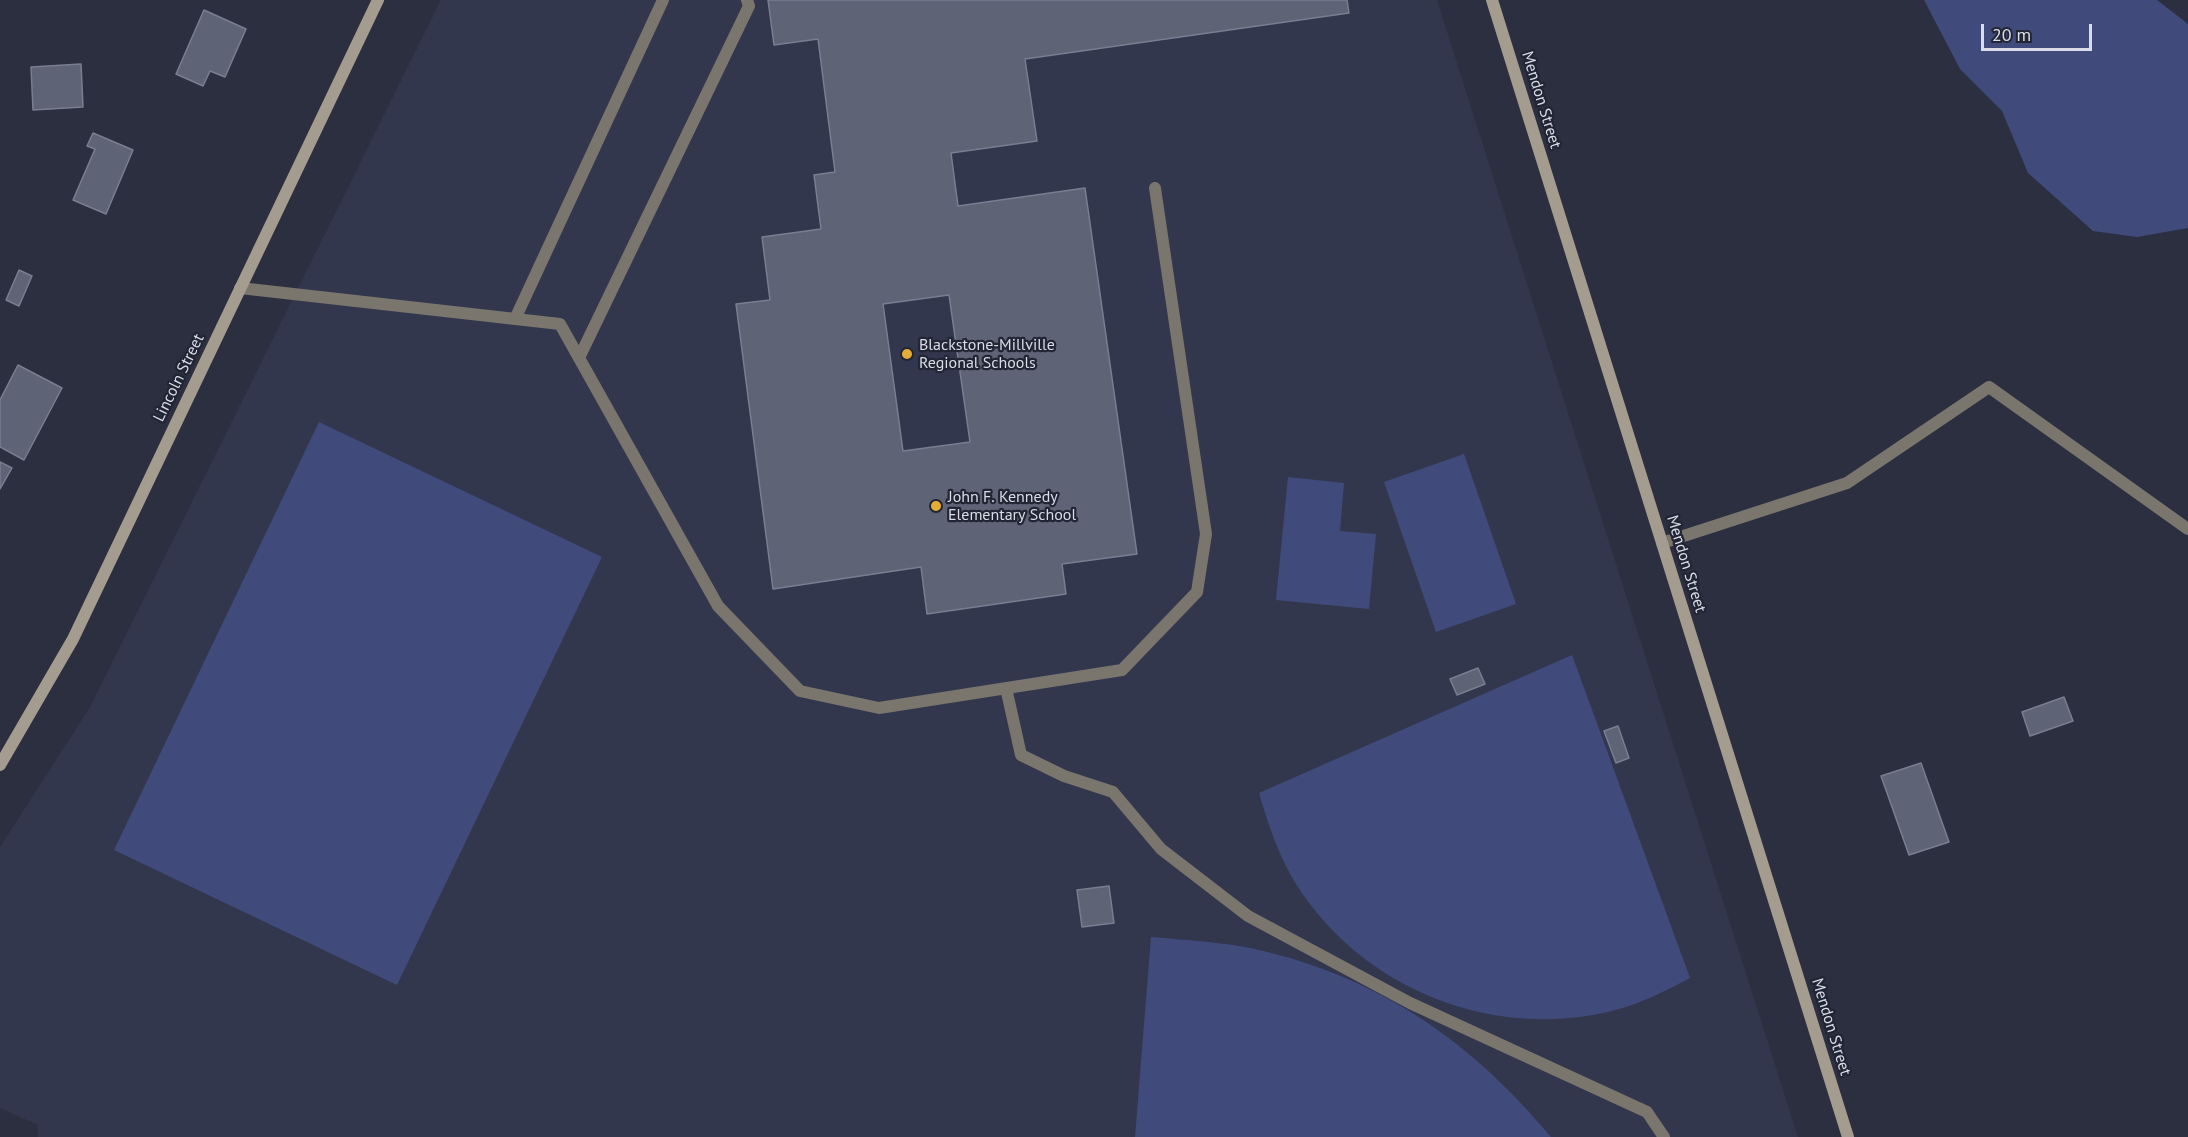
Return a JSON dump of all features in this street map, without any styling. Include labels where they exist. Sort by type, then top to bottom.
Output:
[{"type":"street","name":"Lincoln Street","points":[[0,765],[73,639],[378,0]]},
{"type":"street","name":"Mendon Street","points":[[1492,0],[1848,1137]]},
{"type":"lane","points":[[516,319],[663,0]]},
{"type":"lane","points":[[579,358],[749,6],[747,0]]},
{"type":"lane","points":[[240,288],[560,324],[718,606],[800,691],[879,708],[1122,670],[1197,592],[1206,534],[1155,188]]},
{"type":"lane","points":[[1662,543],[1848,483],[1989,387],[2188,529]]},
{"type":"lane","points":[[1006,688],[1021,755],[1064,776],[1113,792],[1161,849],[1248,916],[1410,1003],[1647,1113],[1664,1137]]},
{"type":"shaded area","name":"Blackstone-Millville Regional Schools","points":[[441,0],[1437,0],[1798,1137],[38,1137],[38,1125],[0,1108],[0,847],[90,707]]},
{"type":"shaded area","points":[[1924,0],[2157,0],[2188,24],[2188,228],[2137,237],[2093,231],[2028,173],[2002,111],[1960,69]]},
{"type":"shaded area","points":[[319,422],[602,557],[397,985],[114,850]]},
{"type":"shaded area","points":[[1464,454],[1516,604],[1436,632],[1384,482]]},
{"type":"shaded area","points":[[1288,477],[1344,483],[1340,531],[1376,534],[1369,609],[1276,600]]},
{"type":"shaded area","points":[[1572,655],[1690,978],[1619,1009],[1575,1017],[1532,1019],[1488,1014],[1446,1002],[1406,985],[1369,962],[1336,934],[1307,900],[1284,862],[1259,793]]},
{"type":"shaded area","points":[[1151,937],[1255,949],[1300,961],[1382,995],[1420,1017],[1455,1043],[1488,1071],[1551,1137],[1135,1137]]},
{"type":"building","points":[[768,0],[1347,0],[1349,13],[1025,59],[1037,141],[951,153],[958,206],[1085,188],[1137,554],[1062,564],[1066,594],[927,614],[921,567],[773,589],[736,304],[770,300],[762,237],[821,229],[814,175],[835,172],[818,39],[774,45]],"holes":[[[949,295],[970,442],[903,451],[883,304]]]},
{"type":"building","points":[[204,10],[246,29],[225,77],[210,71],[203,86],[176,74]]},
{"type":"building","points":[[81,64],[83,107],[33,110],[31,67]]},
{"type":"building","points":[[93,133],[133,150],[106,214],[73,200],[95,149],[87,146]]},
{"type":"building","points":[[19,270],[32,276],[19,306],[6,300]]},
{"type":"building","points":[[18,365],[62,388],[24,460],[0,447],[0,400]]},
{"type":"building","points":[[0,462],[12,468],[0,489]]},
{"type":"building","points":[[1478,668],[1485,684],[1457,695],[1450,679]]},
{"type":"building","points":[[2064,697],[2073,721],[2030,736],[2022,712]]},
{"type":"building","points":[[1618,726],[1629,758],[1616,763],[1604,731]]},
{"type":"building","points":[[1921,763],[1949,842],[1909,855],[1881,776]]},
{"type":"building","points":[[1109,886],[1114,923],[1082,927],[1077,890]]},
{"type":"place","name":"Blackstone-Millville Regional Schools","points":[[907,354]]},
{"type":"place","name":"John F. Kennedy Elementary School","points":[[936,506]]}]
